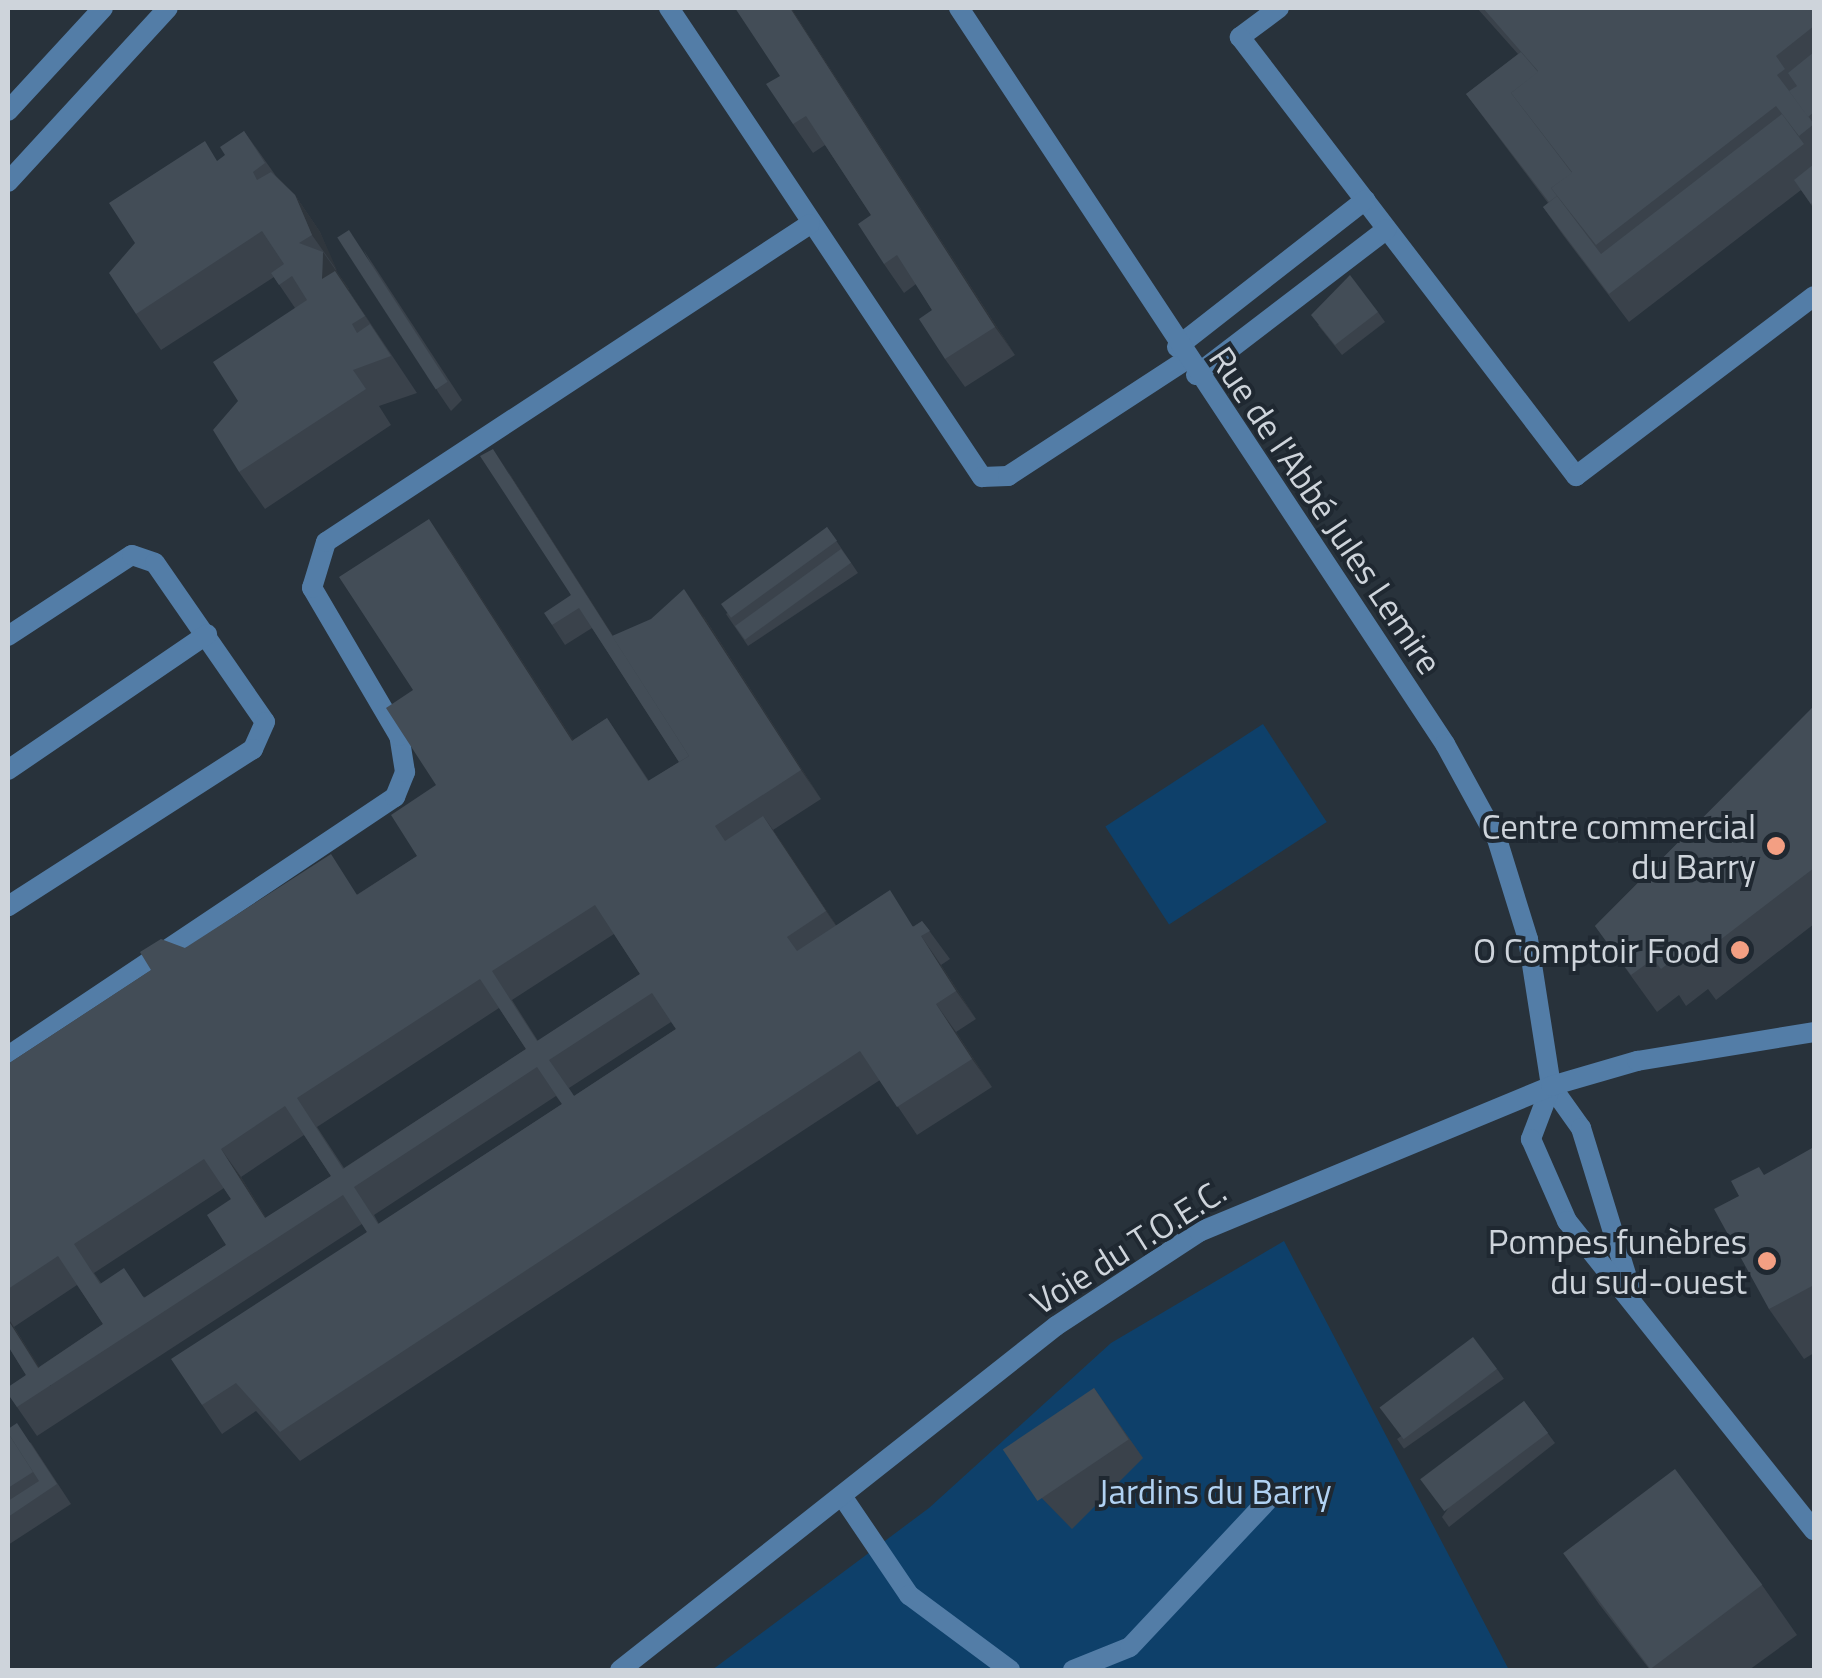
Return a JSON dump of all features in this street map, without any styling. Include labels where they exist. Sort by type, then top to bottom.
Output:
[{"type":"street","points":[[8,111],[103,8]]},
{"type":"street","points":[[8,182],[168,8]]},
{"type":"street","points":[[670,8],[810,224],[982,477],[1008,476],[1387,228]]},
{"type":"street","name":"Rue de l'Abbé Jules Lemire","points":[[959,8],[1186,360],[1445,744],[1497,840],[1528,939],[1551,1086]]},
{"type":"street","points":[[1279,8],[1240,37],[1576,476],[1814,296]]},
{"type":"street","points":[[1186,360],[1366,200]]},
{"type":"street","points":[[8,1056],[395,797],[405,772],[399,736],[312,588],[326,542],[810,224]]},
{"type":"street","points":[[8,636],[132,555],[155,563],[266,722],[253,749],[8,906]]},
{"type":"street","points":[[8,770],[207,634]]},
{"type":"street","name":"Voie du T.O.E.C.","points":[[620,1670],[1056,1326],[1199,1232],[1551,1086],[1637,1061],[1814,1032]]},
{"type":"street","points":[[1551,1086],[1531,1139],[1543,1175],[1566,1221],[1632,1294],[1814,1530]]},
{"type":"street","points":[[1551,1086],[1581,1128],[1632,1294]]},
{"type":"street","points":[[842,1496],[909,1595],[1010,1670]]},
{"type":"street","points":[[1073,1670],[1130,1647],[1267,1501]]},
{"type":"green space","points":[[1263,724],[1327,822],[1169,925],[1105,826]]},
{"type":"green space","name":"Jardins du Barry","points":[[1284,1241],[1509,1670],[712,1670],[929,1508],[1111,1343]]},
{"type":"building","points":[[735,8],[790,8],[995,327],[945,359],[919,319],[932,310],[897,255],[884,264],[858,224],[871,215],[806,116],[793,124],[766,84],[780,76]]},
{"type":"building","points":[[1483,8],[1814,8],[1814,26],[1776,56],[1785,69],[1777,75],[1814,124],[1799,136],[1776,106],[1596,245],[1551,188],[1572,172],[1511,93],[1538,71]]},
{"type":"building","points":[[1521,52],[1538,72],[1511,93],[1572,173],[1551,188],[1557,196],[1549,202],[1466,94]]},
{"type":"building","points":[[1814,52],[1814,112],[1808,117],[1789,91],[1797,86],[1788,73]]},
{"type":"building","points":[[1782,114],[1804,144],[1609,294],[1543,207],[1557,196],[1601,254]]},
{"type":"building","points":[[244,131],[265,163],[253,172],[257,180],[271,172],[295,195],[312,235],[299,243],[323,252],[322,279],[335,271],[365,316],[352,324],[357,333],[370,324],[391,356],[353,370],[366,389],[239,472],[213,430],[238,401],[213,362],[307,300],[292,276],[279,285],[271,273],[284,264],[262,231],[136,314],[109,273],[135,243],[109,203],[205,141],[217,161],[225,155],[220,147]]},
{"type":"building","points":[[1814,164],[1814,201],[1811,204],[1794,180]]},
{"type":"building","points":[[349,230],[448,382],[436,389],[337,238]]},
{"type":"building","points":[[1350,275],[1378,312],[1335,345],[1311,315]]},
{"type":"building","points":[[493,449],[689,756],[679,762],[579,608],[552,625],[544,613],[571,595],[480,456]]},
{"type":"building","points":[[429,519],[572,741],[607,718],[648,781],[689,756],[612,636],[651,619],[684,589],[801,770],[715,826],[725,841],[763,816],[826,911],[787,937],[797,951],[890,890],[913,927],[922,921],[930,931],[921,936],[956,991],[936,1004],[972,1059],[897,1107],[860,1051],[280,1432],[236,1383],[202,1405],[171,1359],[367,1232],[343,1195],[17,1407],[8,1387],[26,1375],[8,1346],[8,1320],[38,1368],[103,1324],[58,1256],[8,1289],[8,1064],[151,970],[140,952],[161,939],[185,948],[331,854],[357,895],[417,856],[391,815],[436,785],[386,708],[413,690],[339,577]],"holes":[[[595,905],[640,974],[537,1041],[492,971]],[[480,979],[526,1049],[343,1169],[297,1098]],[[652,993],[676,1029],[574,1096],[549,1060]],[[537,1067],[562,1104],[378,1224],[354,1187]],[[285,1106],[331,1176],[265,1218],[221,1149]],[[204,1159],[231,1199],[207,1215],[226,1245],[144,1298],[124,1268],[100,1284],[74,1244]]]},
{"type":"building","points":[[827,527],[837,541],[731,618],[721,604]]},
{"type":"building","points":[[841,549],[851,563],[745,640],[735,626]]},
{"type":"building","points":[[1814,706],[1814,868],[1690,963],[1682,953],[1661,969],[1653,959],[1631,975],[1595,926]]},
{"type":"building","points":[[1814,1147],[1814,1285],[1769,1309],[1714,1209],[1739,1196],[1731,1181],[1759,1167],[1764,1175]]},
{"type":"building","points":[[1473,1337],[1497,1369],[1404,1439],[1380,1407]]},
{"type":"building","points":[[1094,1388],[1129,1439],[1037,1501],[1003,1450]]},
{"type":"building","points":[[1524,1401],[1548,1433],[1444,1511],[1420,1479]]},
{"type":"building","points":[[17,1423],[57,1484],[8,1517],[8,1501],[39,1481],[8,1433]]},
{"type":"building","points":[[8,1433],[33,1472],[8,1488]]},
{"type":"building","points":[[1675,1469],[1762,1585],[1650,1669],[1563,1553]]},
{"type":"place","name":"Centre commercial du Barry","points":[[1776,846]]},
{"type":"place","name":"O Comptoir Food","points":[[1740,950]]},
{"type":"place","name":"Pompes funèbres du sud-ouest","points":[[1767,1261]]}]
